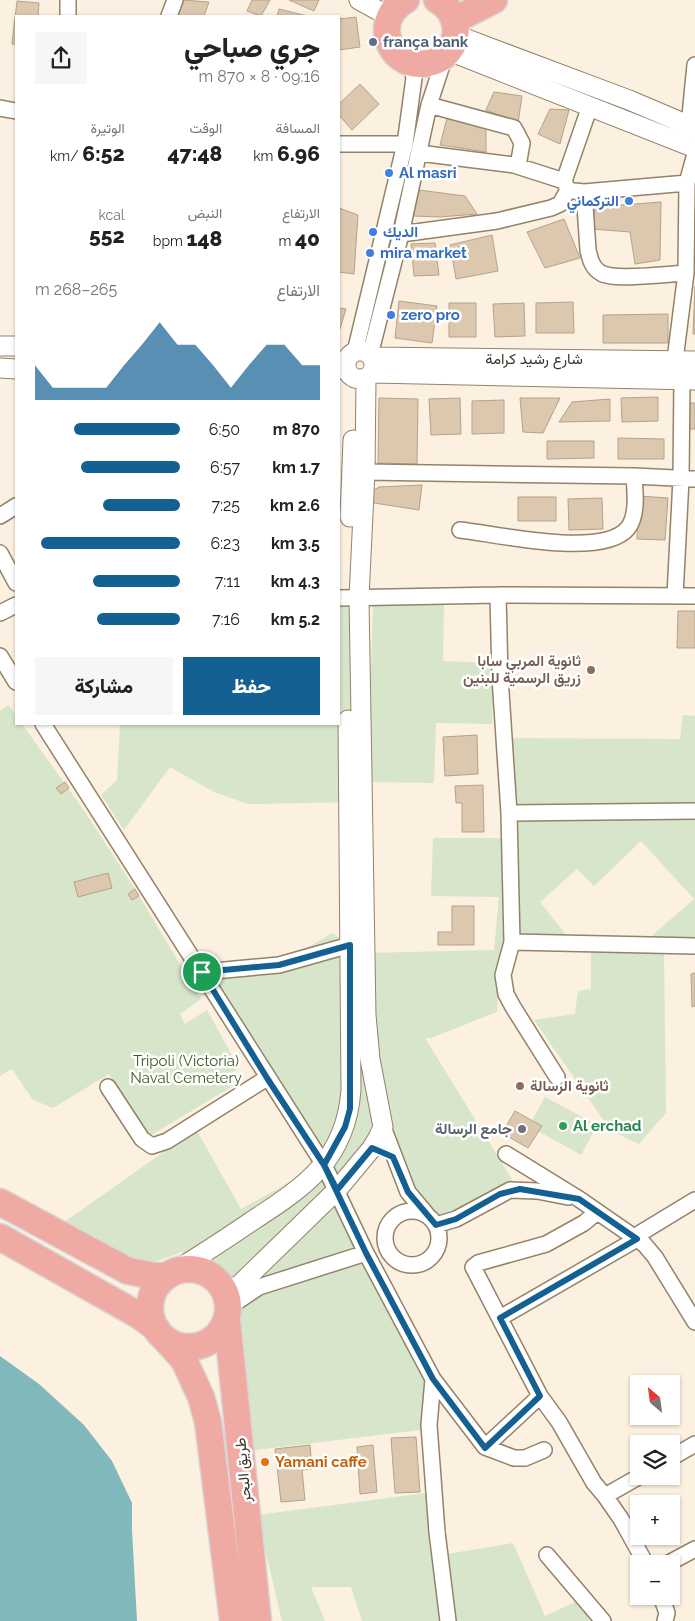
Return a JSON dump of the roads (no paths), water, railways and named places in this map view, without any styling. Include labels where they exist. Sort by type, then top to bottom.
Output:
[{"type":"highway","points":[[437,0],[450,10],[451,40]]},
{"type":"highway","points":[[398,8],[387,28],[388,40],[393,50],[401,58],[411,63],[424,65],[436,61],[451,40],[494,0]]},
{"type":"highway","points":[[0,1202],[128,1271],[154,1276],[171,1274],[186,1269],[207,1273],[223,1287],[227,1308],[221,1331],[212,1340],[200,1346],[188,1347],[175,1345],[160,1333],[151,1318],[151,1300],[158,1284],[171,1274]]},
{"type":"highway","name":"طريق البحر","points":[[0,1237],[140,1316],[160,1333],[184,1360],[201,1398],[208,1422],[233,1621]]},
{"type":"highway","name":"طريق البحر","points":[[227,1308],[258,1621]]},
{"type":"street","points":[[68,0],[68,15]]},
{"type":"street","points":[[169,15],[175,0]]},
{"type":"street","points":[[359,0],[398,8]]},
{"type":"street","points":[[408,1192],[397,1216],[386,1231],[385,1241],[394,1258],[411,1265],[420,1264],[435,1252],[439,1234],[432,1221],[408,1192],[393,1157],[383,1127],[370,1059],[366,1015],[348,598],[365,472],[357,365],[401,234],[429,105],[451,40]]},
{"type":"street","points":[[451,40],[590,106],[695,148]]},
{"type":"street","points":[[451,40],[629,100],[692,127],[695,64]]},
{"type":"street","points":[[171,1274],[302,1188],[324,1165],[345,1127],[350,1109],[348,598],[357,365],[405,144],[414,78],[411,63]]},
{"type":"street","points":[[429,105],[514,128],[520,135],[522,143],[518,166]]},
{"type":"street","points":[[401,234],[497,221],[551,208],[560,204],[590,106]]},
{"type":"street","points":[[0,108],[15,111]]},
{"type":"street","points":[[340,144],[405,144]]},
{"type":"street","points":[[419,153],[518,166],[584,192],[687,183]]},
{"type":"street","points":[[675,360],[686,273],[687,183],[695,154]]},
{"type":"street","points":[[584,192],[589,258],[602,274],[620,276],[686,273]]},
{"type":"street","points":[[0,346],[15,346]]},
{"type":"street","name":"شارع رشيد كرامة","points":[[357,365],[695,361]]},
{"type":"street","name":"شارع رشيد كرامة","points":[[357,365],[689,379]]},
{"type":"street","points":[[0,368],[15,369]]},
{"type":"street","points":[[675,596],[688,479],[689,379]]},
{"type":"street","points":[[365,472],[634,476],[688,479]]},
{"type":"street","points":[[460,530],[570,545],[609,541],[622,534],[629,527],[633,517],[634,476]]},
{"type":"street","points":[[0,516],[15,507]]},
{"type":"street","points":[[0,553],[15,581]]},
{"type":"street","points":[[348,598],[498,595],[695,596]]},
{"type":"street","points":[[498,595],[500,677],[509,814],[512,942],[503,975],[506,994],[522,1024],[557,1077]]},
{"type":"street","points":[[0,613],[15,606]]},
{"type":"street","points":[[0,656],[15,680]]},
{"type":"street","points":[[44,725],[324,1165],[366,1253],[433,1379],[485,1448],[514,1458],[525,1458],[544,1450]]},
{"type":"street","points":[[509,814],[695,811]]},
{"type":"street","points":[[512,942],[695,946]]},
{"type":"street","points":[[202,972],[279,965],[350,945]]},
{"type":"street","points":[[108,1087],[142,1139],[152,1146],[167,1141],[267,1078]]},
{"type":"street","points":[[227,1308],[337,1190],[372,1148],[383,1127]]},
{"type":"street","points":[[372,1148],[393,1157]]},
{"type":"street","points":[[506,1154],[579,1199],[635,1238],[655,1257],[695,1322]]},
{"type":"street","points":[[397,1216],[403,1213],[417,1212],[432,1221],[456,1219],[510,1190],[537,1191],[579,1199]]},
{"type":"street","points":[[500,1318],[695,1200]]},
{"type":"street","points":[[597,1212],[584,1223],[546,1244],[475,1264],[474,1272],[540,1396],[559,1422],[594,1483],[621,1519],[641,1555]]},
{"type":"street","points":[[227,1308],[246,1294],[264,1285],[366,1253]]},
{"type":"street","points":[[433,1379],[429,1426],[437,1532],[448,1621]]},
{"type":"street","points":[[485,1448],[540,1396]]},
{"type":"street","points":[[680,1453],[695,1444]]},
{"type":"street","points":[[605,1496],[630,1482]]},
{"type":"street","points":[[680,1557],[695,1549]]},
{"type":"street","points":[[547,1555],[603,1621]]},
{"type":"street","points":[[664,1605],[667,1613],[665,1621]]},
{"type":"water","points":[[0,1356],[39,1384],[84,1425],[112,1461],[132,1503],[137,1621],[0,1621]]},
{"type":"place","name":"frança bank","points":[[373,42]]},
{"type":"place","name":"Al masri","points":[[389,173]]},
{"type":"place","name":"التركماني","points":[[629,201]]},
{"type":"place","name":"الديك","points":[[373,232]]},
{"type":"place","name":"mira market","points":[[370,253]]},
{"type":"place","name":"zero pro","points":[[391,315]]},
{"type":"place","name":"ثانوية المربي سابا زريق الرسمية للبنين","points":[[591,670]]},
{"type":"place","name":"ثانوية الرسالة","points":[[520,1086]]},
{"type":"place","name":"Al erchad","points":[[563,1126]]},
{"type":"place","name":"جامع الرسالة","points":[[522,1129]]},
{"type":"place","name":"Yamani caffe","points":[[265,1462]]},
{"type":"park label","name":"Tripoli (Victoria) Naval Cemetery","points":[[186,1070]]}]
